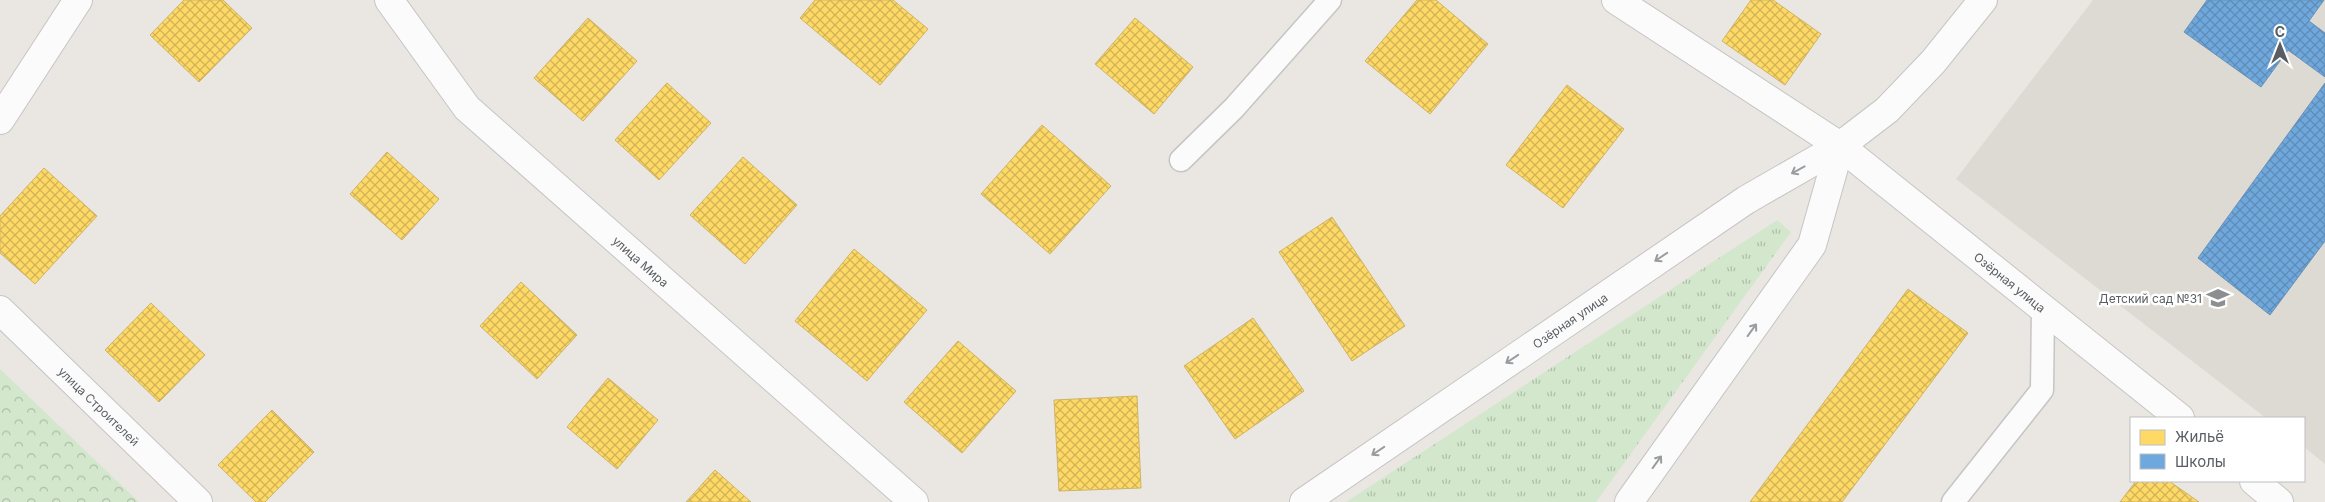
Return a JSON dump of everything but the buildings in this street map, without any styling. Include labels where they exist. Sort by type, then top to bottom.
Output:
[{"type":"street","points":[[0,120],[78,0]]},
{"type":"street","name":"улица Мира","points":[[389,0],[467,108],[914,502]]},
{"type":"street","name":"Озёрная улица","points":[[1616,0],[1840,146],[2179,417]]},
{"type":"street","name":"Озёрная улица","points":[[1304,502],[1746,200],[1840,146],[1887,110],[1933,62],[1983,0]]},
{"type":"street","points":[[1629,502],[1812,245],[1840,146]]},
{"type":"street","name":"улица Строителей","points":[[0,310],[198,502]]},
{"type":"street","points":[[2255,482],[2279,502]]},
{"type":"lane","points":[[1181,160],[1234,108],[1330,0]]},
{"type":"lane","points":[[1953,502],[2042,390],[2043,308]]},
{"type":"shaded area","name":"Детский сад №31","points":[[2093,0],[2325,0],[2325,464],[2305,448],[2305,417],[2265,417],[1956,179]]},
{"type":"green space","points":[[1777,220],[1791,232],[1596,502],[1346,502]]},
{"type":"green space","points":[[0,369],[139,502],[0,502]]},
{"type":"place","name":"Детский сад №31","points":[[2218,298]]}]
